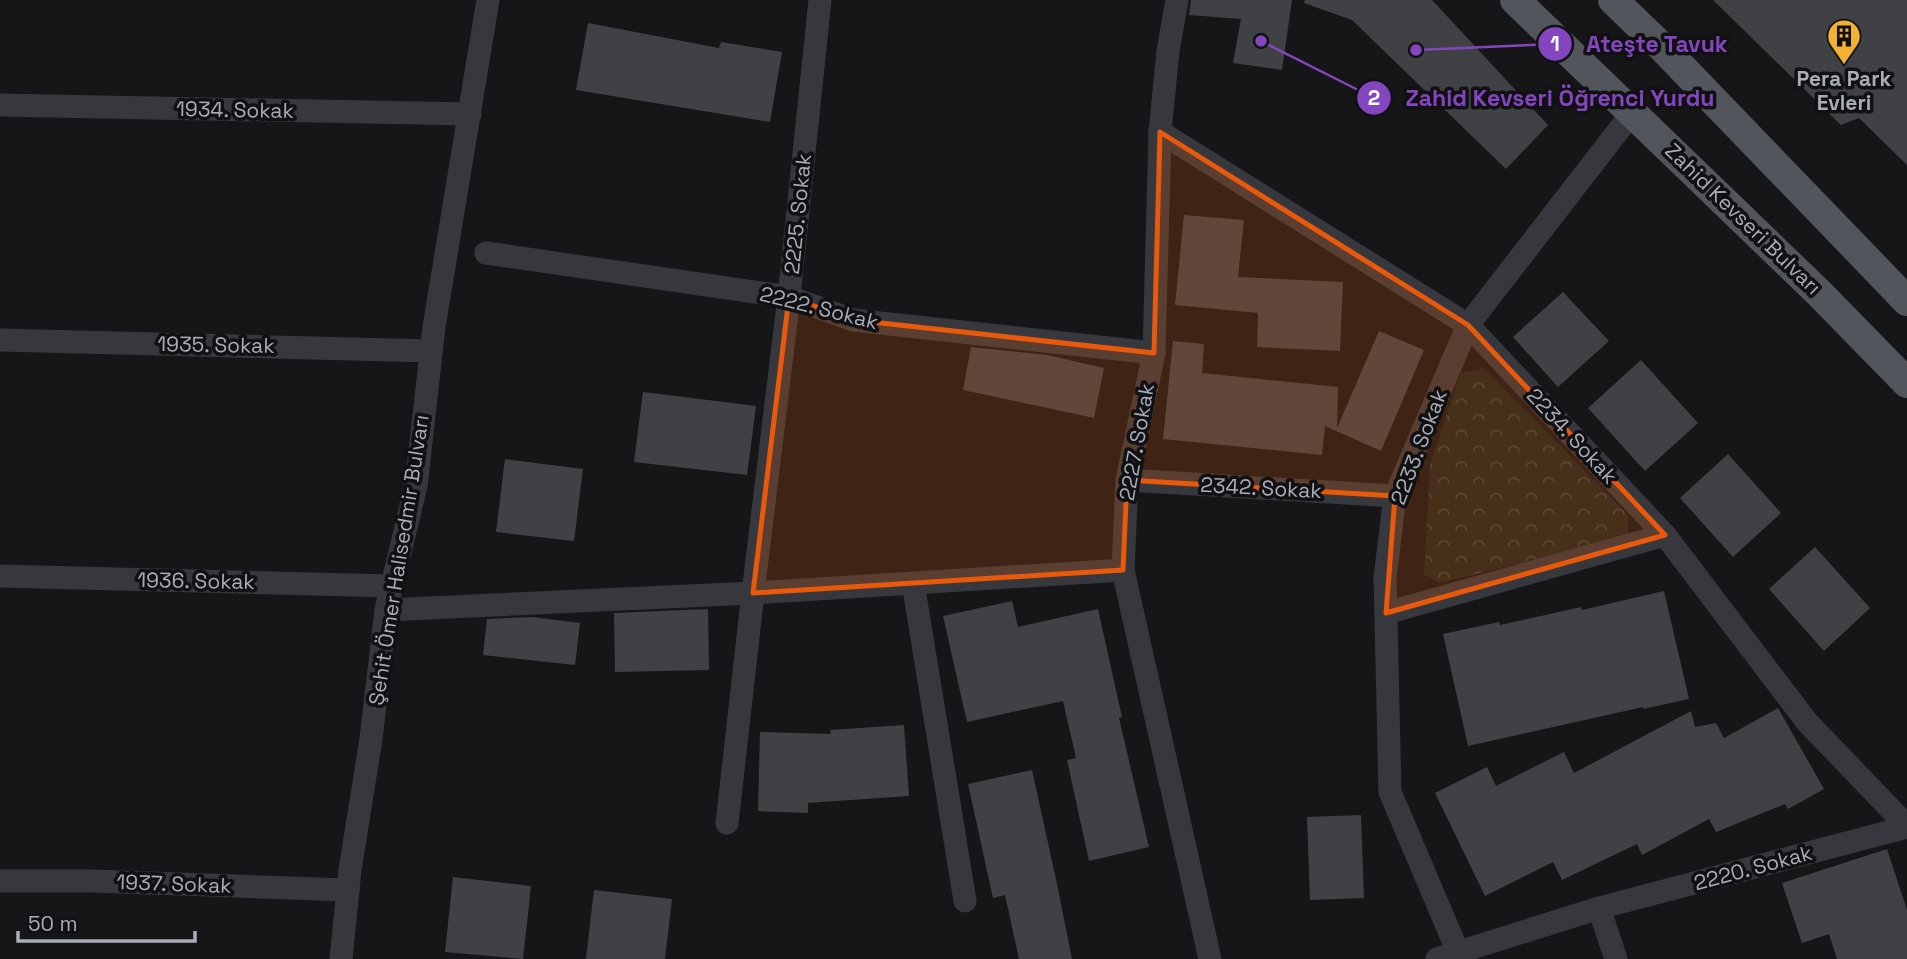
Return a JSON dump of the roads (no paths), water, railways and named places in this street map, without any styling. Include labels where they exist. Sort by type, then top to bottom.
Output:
[{"type":"main road","name":"Zahid Kevseri Bulvarı","points":[[1515,0],[1820,294],[1907,383]]},
{"type":"main road","points":[[1613,0],[1663,48],[1907,301]]},
{"type":"street","points":[[484,26],[488,0]]},
{"type":"street","name":"Şehit Ömer Halisedmir Bulvarı","points":[[341,959],[386,610],[416,486],[431,351],[484,26],[500,0]]},
{"type":"street","name":"2225. Sokak","points":[[727,823],[789,296],[820,0]]},
{"type":"street","name":"2227. Sokak","points":[[1177,0],[1168,51],[1160,132],[1154,353],[1127,480],[1123,570],[1210,959]]},
{"type":"street","name":"1934. Sokak","points":[[0,105],[470,114]]},
{"type":"street","name":"2233. Sokak","points":[[1447,956],[1390,792],[1385,577],[1395,496],[1468,325],[1632,113]]},
{"type":"street","name":"2234. Sokak","points":[[1160,132],[1468,325],[1665,535],[1807,722],[1907,827]]},
{"type":"street","name":"2222. Sokak","points":[[486,253],[789,296],[853,320],[1154,353]]},
{"type":"street","name":"1935. Sokak","points":[[0,340],[431,351]]},
{"type":"street","name":"2342. Sokak","points":[[1127,480],[1395,496]]},
{"type":"street","points":[[1386,613],[1665,535]]},
{"type":"street","points":[[386,610],[753,593],[1123,570]]},
{"type":"street","name":"1936. Sokak","points":[[0,576],[392,586]]},
{"type":"street","points":[[913,583],[965,901]]},
{"type":"street","name":"2220. Sokak","points":[[1447,956],[1599,908],[1907,827]]},
{"type":"street","name":"1937. Sokak","points":[[0,881],[93,880],[348,890]]},
{"type":"street","points":[[1599,908],[1616,959]]},
{"type":"place","name":"Zahid Kevseri Öğrenci Yurdu","points":[[1261,41]]},
{"type":"place","name":"Ateşte Tavuk","points":[[1416,50]]},
{"type":"place","name":"Pera Park Evleri","points":[[1844,66]]}]
